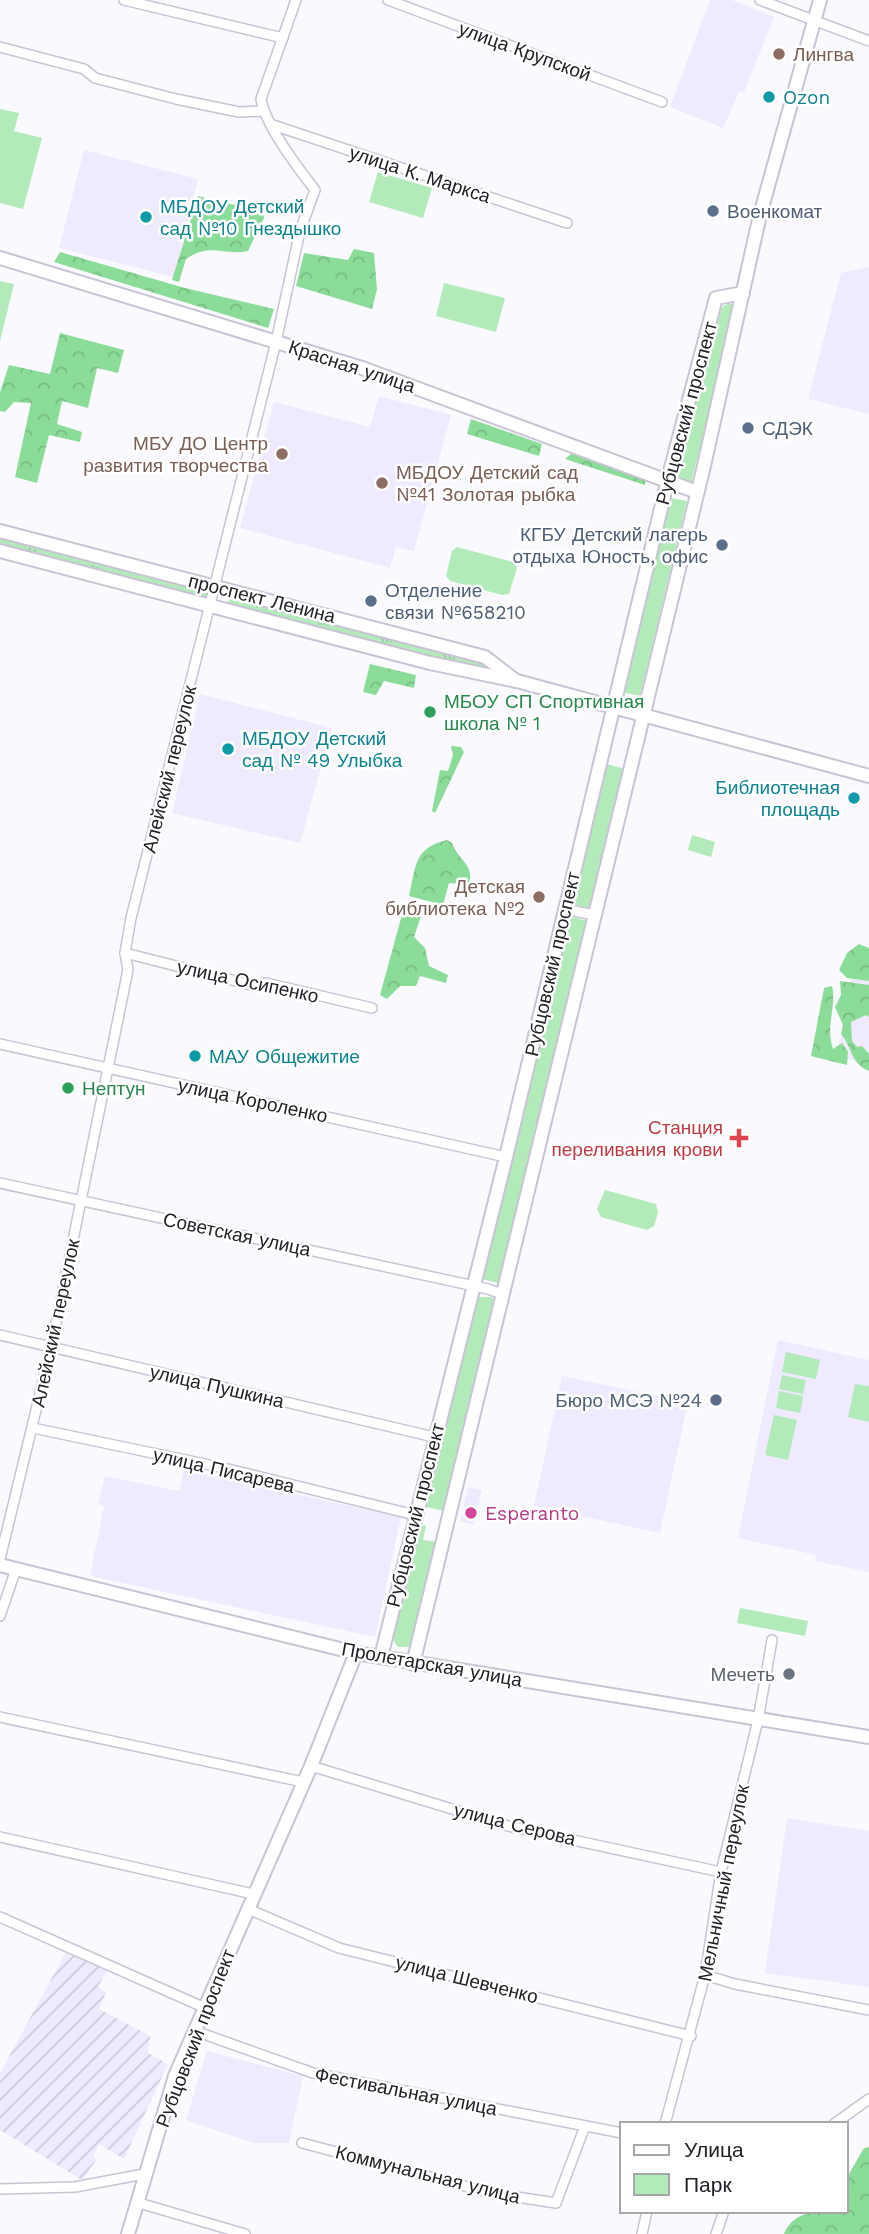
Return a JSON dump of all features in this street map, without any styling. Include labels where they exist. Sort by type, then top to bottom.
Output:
[{"type":"street","points":[[124,0],[177,15],[223,22],[282,38]]},
{"type":"street","points":[[0,47],[84,69],[96,78],[176,99],[239,112],[263,111],[261,99],[296,0]]},
{"type":"street","name":"улица Крупской","points":[[388,0],[662,103]]},
{"type":"street","points":[[760,0],[869,41]]},
{"type":"street","name":"Рубцовский проспект","points":[[413,1664],[697,492],[760,215],[820,0]]},
{"type":"street","name":"Алейский переулок","points":[[0,1559],[51,1348],[128,970],[125,953],[131,918],[276,342],[300,231],[315,190],[291,159],[263,111]]},
{"type":"street","name":"улица К. Маркса","points":[[273,125],[566,223]]},
{"type":"street","name":"Красная улица","points":[[0,258],[362,368],[668,479],[697,492]]},
{"type":"street","name":"Рубцовский проспект","points":[[381,1657],[506,1157],[668,479],[716,298],[743,293]]},
{"type":"street","name":"проспект Ленина","points":[[0,531],[485,657],[517,681]]},
{"type":"street","name":"проспект Ленина","points":[[0,551],[492,678],[517,681],[869,776]]},
{"type":"street","points":[[492,678],[496,663]]},
{"type":"street","points":[[565,909],[594,915]]},
{"type":"street","name":"улица Осипенко","points":[[125,953],[255,986],[266,983],[372,1008]]},
{"type":"street","name":"улица Короленко","points":[[0,1044],[506,1157]]},
{"type":"street","name":"Советская улица","points":[[0,1182],[502,1294]]},
{"type":"street","name":"улица Пушкина","points":[[0,1335],[434,1437]]},
{"type":"street","name":"улица Писарева","points":[[33,1429],[224,1468],[415,1515]]},
{"type":"street","name":"Пролетарская улица","points":[[0,1565],[356,1653],[869,1737]]},
{"type":"street","points":[[0,1616],[16,1569]]},
{"type":"street","name":"Мельничный переулок","points":[[666,2122],[691,2036],[705,1975],[721,1872],[758,1720],[772,1640]]},
{"type":"street","name":"Рубцовский проспект","points":[[128,2234],[175,2076],[311,1766],[356,1653]]},
{"type":"street","points":[[0,1717],[303,1782]]},
{"type":"street","name":"улица Серова","points":[[311,1766],[508,1826],[721,1872]]},
{"type":"street","points":[[0,1837],[253,1894]]},
{"type":"street","name":"улица Шевченко","points":[[247,1909],[339,1948],[691,2036]]},
{"type":"street","points":[[0,1917],[203,2007]]},
{"type":"street","points":[[705,1975],[735,1984],[869,2010]]},
{"type":"street","name":"Фестивальная улица","points":[[195,2031],[313,2073],[620,2133]]},
{"type":"street","points":[[837,2122],[869,2099]]},
{"type":"street","name":"Коммунальная улица","points":[[302,2143],[491,2193],[556,2203],[585,2126]]},
{"type":"street","points":[[0,2189],[75,2187],[144,2174]]},
{"type":"street","points":[[139,2203],[245,2234]]},
{"type":"street","points":[[642,2234],[647,2213]]},
{"type":"street","points":[[716,2234],[723,2213]]},
{"type":"shaded area","points":[[710,0],[732,0],[774,17],[744,92],[739,91],[723,128],[670,107]]},
{"type":"shaded area","points":[[84,150],[198,179],[174,277],[59,248]]},
{"type":"shaded area","points":[[869,267],[869,414],[808,399],[841,273]]},
{"type":"shaded area","points":[[379,396],[451,415],[414,551],[396,547],[390,568],[240,528],[274,402],[370,427]]},
{"type":"shaded area","points":[[200,694],[332,728],[300,843],[172,813]]},
{"type":"shaded area","points":[[853,969],[869,972],[869,1063],[837,1057]]},
{"type":"shaded area","points":[[778,1340],[869,1360],[869,1572],[815,1561],[816,1555],[738,1538]]},
{"type":"shaded area","points":[[562,1376],[688,1402],[660,1533],[534,1506]]},
{"type":"shaded area","points":[[184,1470],[401,1517],[375,1637],[90,1576],[104,1506],[98,1504],[105,1476],[179,1491]]},
{"type":"shaded area","points":[[468,1487],[482,1490],[474,1525],[460,1522]]},
{"type":"shaded area","points":[[787,1818],[869,1831],[869,1987],[765,1973]]},
{"type":"shaded area","points":[[66,1952],[107,1970],[98,1987],[106,1992],[99,2009],[150,2036],[148,2053],[168,2064],[124,2159],[99,2144],[93,2156],[97,2159],[82,2180],[0,2130],[0,2073]]},
{"type":"shaded area","points":[[207,2051],[303,2076],[289,2143],[253,2143],[186,2120]]},
{"type":"green space","points":[[0,109],[19,113],[14,131],[42,138],[23,209],[0,203]]},
{"type":"green space","points":[[378,172],[432,188],[423,218],[369,202]]},
{"type":"green space","points":[[198,196],[263,212],[264,218],[248,251],[209,250],[195,254],[186,259],[179,282],[172,280]]},
{"type":"green space","points":[[354,249],[374,253],[377,289],[372,309],[296,286],[304,253],[348,260]]},
{"type":"green space","points":[[60,252],[185,288],[274,309],[268,328],[54,262]]},
{"type":"green space","points":[[0,281],[14,284],[0,341]]},
{"type":"green space","points":[[444,283],[505,298],[496,332],[436,316]]},
{"type":"green space","points":[[730,303],[735,312],[691,483],[675,478],[722,307]]},
{"type":"green space","points":[[60,333],[124,350],[118,373],[97,368],[88,408],[62,401],[57,424],[82,432],[80,442],[49,435],[37,483],[15,477],[31,403],[14,402],[5,412],[0,411],[0,392],[9,365],[50,374]]},
{"type":"green space","points":[[471,419],[542,444],[539,456],[467,434]]},
{"type":"green space","points":[[571,454],[646,476],[645,485],[565,459]]},
{"type":"green space","points":[[670,498],[687,501],[640,696],[622,692]]},
{"type":"green space","points":[[0,534],[209,588],[205,601],[0,547]]},
{"type":"green space","points":[[457,547],[513,562],[517,568],[509,594],[502,595],[450,581],[446,576],[452,551]]},
{"type":"green space","points":[[230,597],[489,665],[493,669],[489,674],[227,607]]},
{"type":"green space","points":[[370,664],[416,675],[414,688],[384,681],[376,695],[363,692]]},
{"type":"green space","points":[[451,746],[461,747],[464,752],[435,813],[432,811],[440,770],[448,771],[453,755]]},
{"type":"green space","points":[[603,763],[625,769],[591,909],[570,903]]},
{"type":"green space","points":[[692,835],[715,842],[711,857],[688,850]]},
{"type":"green space","points":[[447,840],[452,843],[468,868],[468,885],[449,883],[443,905],[409,896],[415,868],[422,854],[428,848]]},
{"type":"green space","points":[[403,911],[421,916],[414,937],[425,948],[429,966],[448,975],[446,983],[420,976],[416,986],[400,986],[387,999],[380,995]]},
{"type":"green space","points":[[568,916],[588,921],[502,1284],[482,1279]]},
{"type":"green space","points":[[859,944],[869,948],[869,981],[847,978],[839,970],[847,953]]},
{"type":"green space","points":[[840,981],[869,985],[869,1017],[866,1015],[851,1022],[852,1041],[857,1047],[862,1046],[869,1054],[869,1071],[858,1064],[841,1034],[843,1025],[835,1007],[841,995]]},
{"type":"green space","points":[[832,986],[831,1040],[833,1049],[842,1043],[848,1052],[847,1065],[811,1056],[824,988]]},
{"type":"green space","points":[[605,1190],[656,1204],[658,1213],[654,1226],[647,1230],[601,1217],[597,1209]]},
{"type":"green space","points":[[478,1297],[492,1297],[496,1303],[444,1511],[426,1507]]},
{"type":"green space","points":[[786,1352],[820,1360],[816,1379],[782,1372]]},
{"type":"green space","points":[[782,1375],[806,1380],[803,1394],[779,1389]]},
{"type":"green space","points":[[855,1384],[869,1386],[869,1422],[848,1417]]},
{"type":"green space","points":[[779,1391],[803,1396],[800,1413],[776,1408]]},
{"type":"green space","points":[[774,1415],[797,1420],[788,1460],[765,1455]]},
{"type":"green space","points":[[424,1525],[423,1540],[438,1542],[412,1647],[398,1647],[393,1640],[417,1531]]},
{"type":"green space","points":[[740,1608],[808,1621],[805,1636],[737,1623]]},
{"type":"green space","points":[[869,2147],[869,2234],[784,2234],[795,2219],[802,2215],[848,2213],[848,2176],[864,2148]]},
{"type":"place","name":"Лингва","points":[[779,54]]},
{"type":"place","name":"Ozon","points":[[769,97]]},
{"type":"place","name":"Военкомат","points":[[713,211]]},
{"type":"place","name":"МБДОУ Детский сад №10 Гнездышко","points":[[146,217]]},
{"type":"place","name":"СДЭК","points":[[748,428]]},
{"type":"place","name":"МБУ ДО Центр развития творчества","points":[[282,454]]},
{"type":"place","name":"МБДОУ Детский сад №41 Золотая рыбка","points":[[382,483]]},
{"type":"place","name":"КГБУ Детский лагерь отдыха Юность, офис","points":[[722,545]]},
{"type":"place","name":"Отделение связи №658210","points":[[371,601]]},
{"type":"place","name":"МБОУ СП Спортивная школа № 1","points":[[430,712]]},
{"type":"place","name":"МБДОУ Детский сад № 49 Улыбка","points":[[228,749]]},
{"type":"place","name":"Библиотечная площадь","points":[[854,798]]},
{"type":"place","name":"Детская библиотека №2","points":[[539,897]]},
{"type":"place","name":"МАУ Общежитие","points":[[195,1056]]},
{"type":"place","name":"Нептун","points":[[68,1088]]},
{"type":"place","name":"Станция переливания крови","points":[[739,1138]]},
{"type":"place","name":"Бюро МСЭ №24","points":[[716,1400]]},
{"type":"place","name":"Esperanto","points":[[471,1513]]},
{"type":"place","name":"Мечеть","points":[[789,1674]]}]
